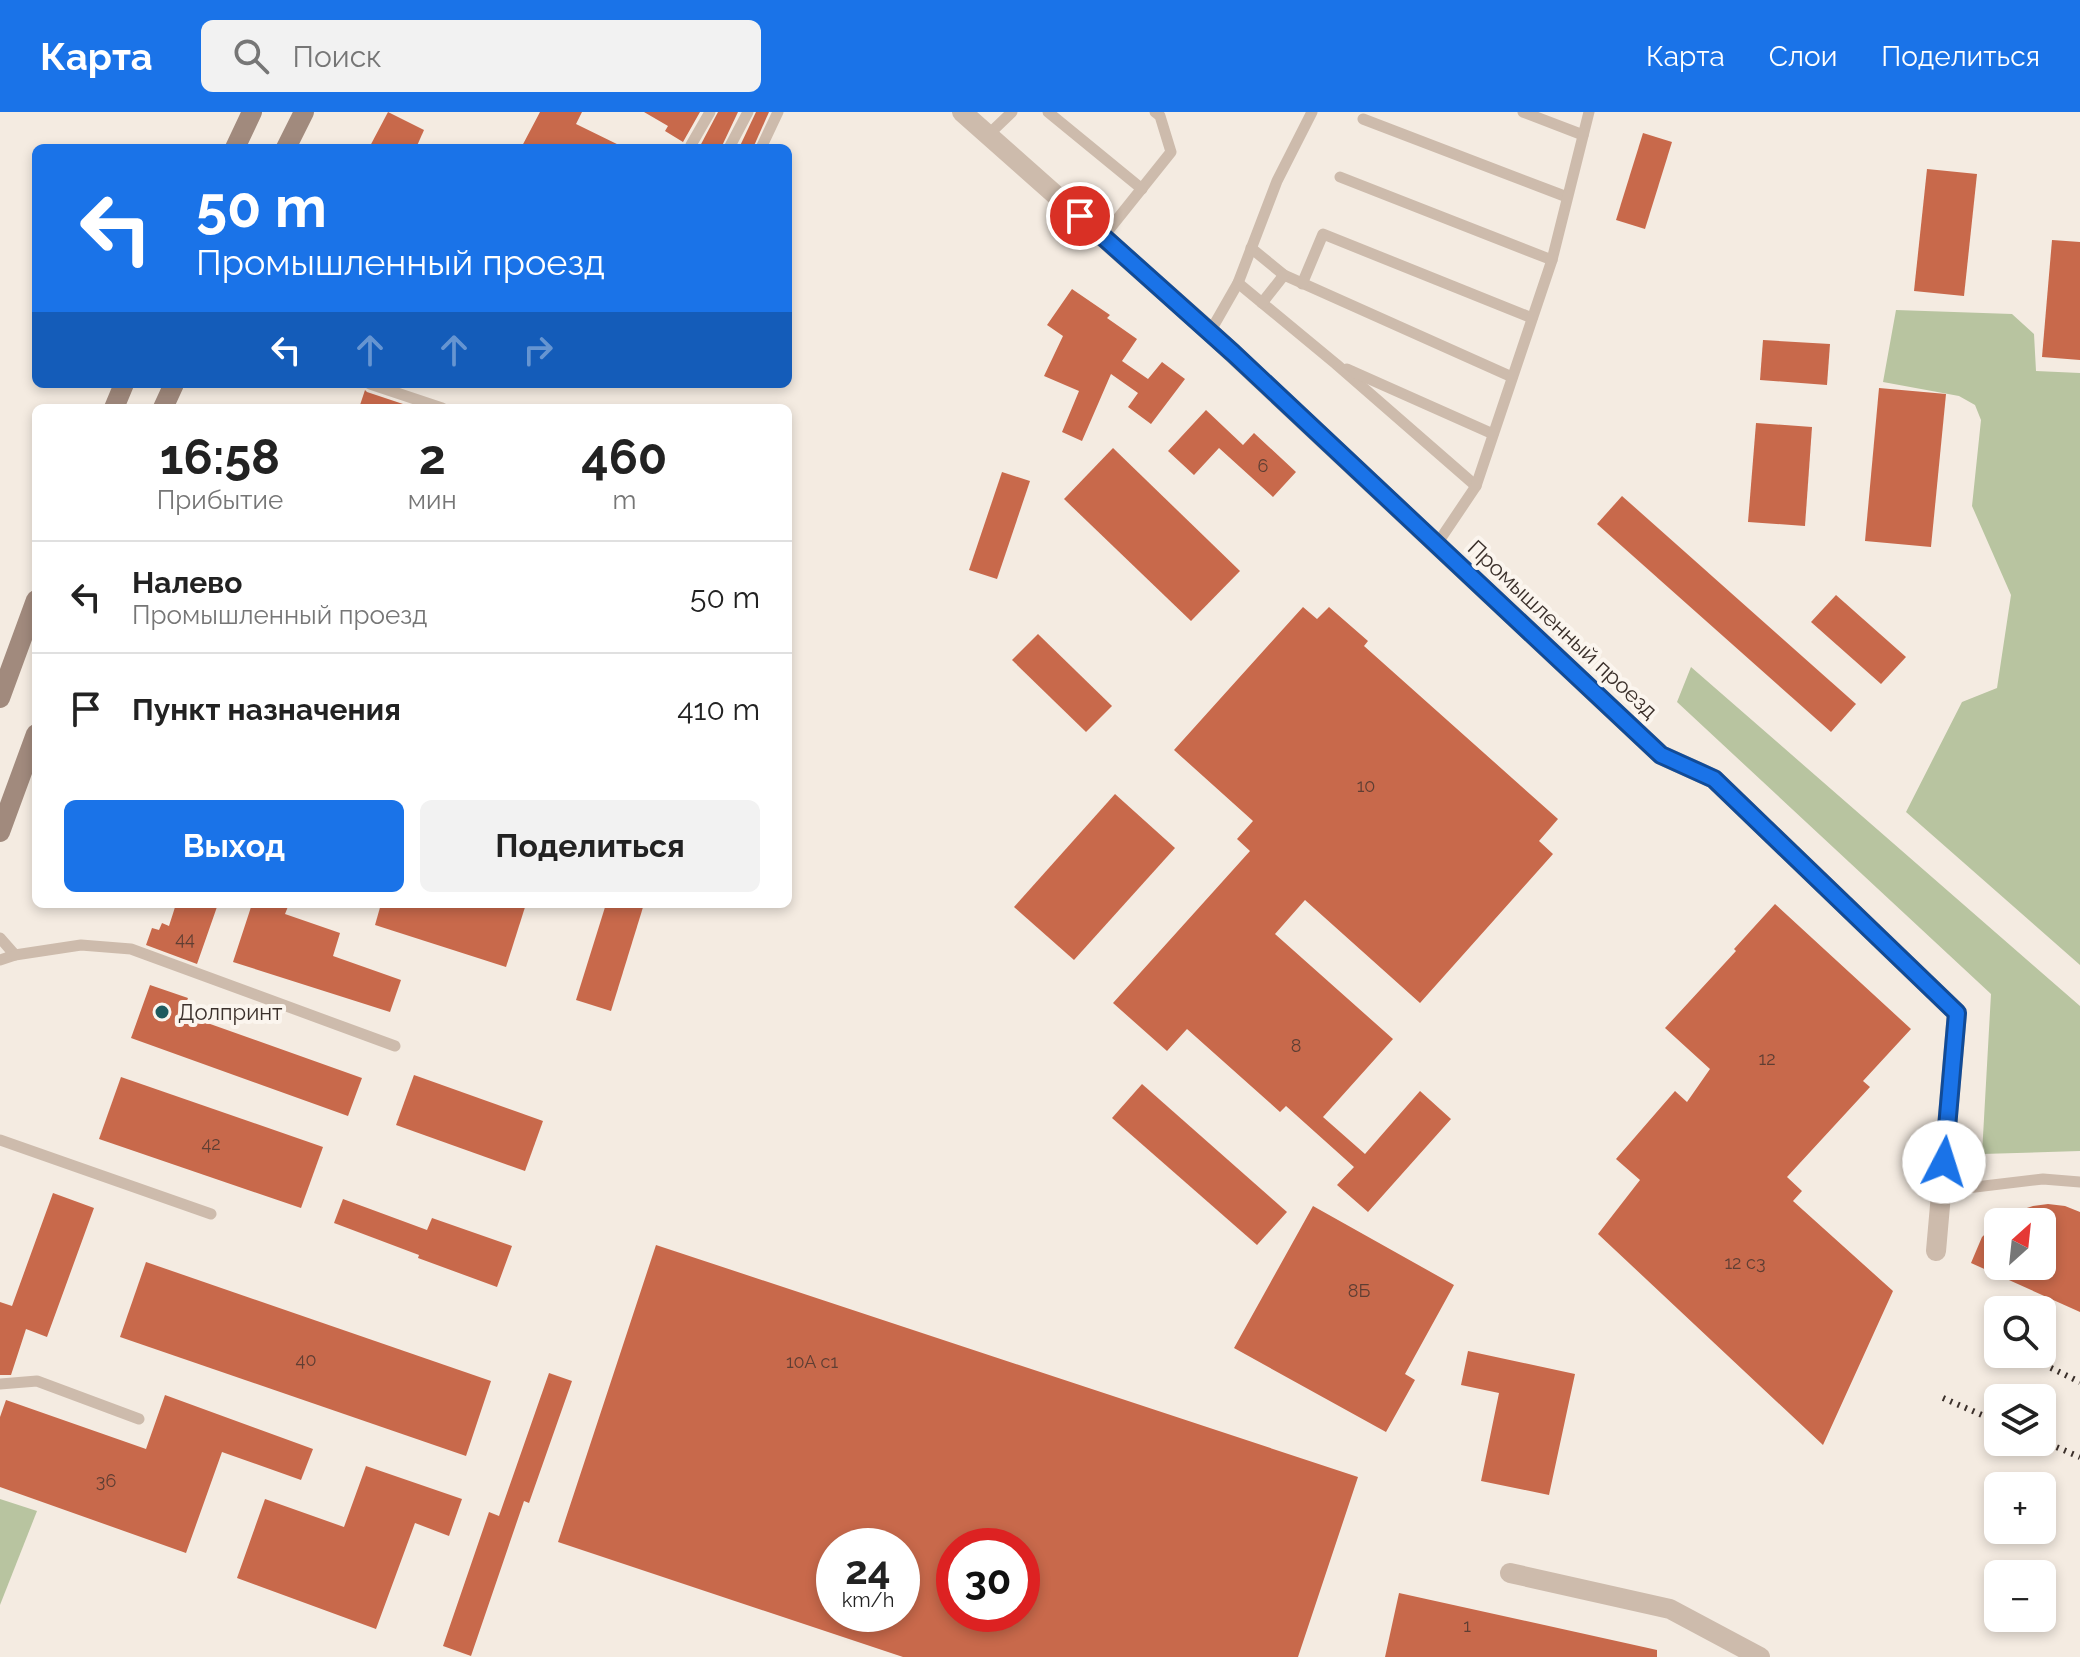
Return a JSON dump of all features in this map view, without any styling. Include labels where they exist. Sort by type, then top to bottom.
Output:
[{"type":"main road","points":[[237,144],[252,112]]},
{"type":"main road","points":[[288,144],[304,112]]},
{"type":"main road","points":[[0,698],[32,611]]},
{"type":"main road","points":[[0,832],[32,745]]},
{"type":"street","name":"Промышленный проезд","points":[[962,112],[1210,332],[1661,755],[1714,779],[1957,1013],[1936,1251]]},
{"type":"street","points":[[1510,1573],[1670,1609],[1760,1657]]},
{"type":"lane","points":[[692,144],[710,112]]},
{"type":"lane","points":[[731,144],[748,112]]},
{"type":"lane","points":[[763,144],[778,112]]},
{"type":"lane","points":[[988,135],[1012,112]]},
{"type":"lane","points":[[1048,112],[1142,189]]},
{"type":"lane","points":[[1103,237],[1171,152],[1160,116],[1155,112]]},
{"type":"lane","points":[[1210,332],[1238,283],[1277,181],[1312,112]]},
{"type":"lane","points":[[1523,112],[1583,135]]},
{"type":"lane","points":[[1437,544],[1476,486],[1552,260],[1589,112]]},
{"type":"lane","points":[[1363,119],[1567,197]]},
{"type":"lane","points":[[1340,177],[1552,260]]},
{"type":"lane","points":[[1302,284],[1323,234],[1532,318]]},
{"type":"lane","points":[[1251,248],[1284,275],[1302,284],[1512,377]]},
{"type":"lane","points":[[1262,303],[1284,275]]},
{"type":"lane","points":[[1238,283],[1476,486]]},
{"type":"lane","points":[[1336,364],[1493,434]]},
{"type":"lane","points":[[382,388],[430,404]]},
{"type":"lane","points":[[0,938],[15,955]]},
{"type":"lane","points":[[0,960],[81,945],[131,949],[395,1046]]},
{"type":"lane","points":[[0,1140],[211,1214]]},
{"type":"lane","points":[[1942,1191],[2043,1179],[2080,1182]]},
{"type":"lane","points":[[0,1384],[37,1381],[139,1419]]},
{"type":"green space","points":[[1896,310],[2012,314],[2034,334],[2036,371],[2080,373],[2080,965],[1906,812],[1962,702],[1997,688],[2011,595],[1972,506],[1981,420],[1975,405],[1959,396],[1883,382]]},
{"type":"green space","points":[[1691,667],[2080,1006],[2080,1151],[1982,1154],[1991,994],[1677,702]]},
{"type":"green space","points":[[0,1499],[37,1511],[0,1605]]},
{"type":"building","points":[[388,112],[424,130],[418,144],[371,144]]},
{"type":"building","points":[[540,112],[582,112],[576,124],[617,144],[523,144]]},
{"type":"building","points":[[644,112],[700,112],[683,142],[665,131],[668,126]]},
{"type":"building","points":[[718,112],[738,112],[723,144],[701,144]]},
{"type":"building","points":[[756,112],[769,112],[755,144],[741,144]]},
{"type":"building","points":[[1643,133],[1672,142],[1645,229],[1616,220]]},
{"type":"building","points":[[1927,169],[1977,174],[1964,296],[1914,291]]},
{"type":"building","points":[[2052,240],[2080,242],[2080,360],[2042,357]]},
{"type":"building","points":[[1072,289],[1110,315],[1107,318],[1137,339],[1122,361],[1148,379],[1162,362],[1185,379],[1151,424],[1128,407],[1138,393],[1111,374],[1082,441],[1062,432],[1079,391],[1044,376],[1063,336],[1047,325]]},
{"type":"building","points":[[1763,340],[1830,344],[1827,385],[1760,380]]},
{"type":"building","points":[[1879,388],[1946,394],[1931,547],[1865,541]]},
{"type":"building","points":[[365,390],[403,404],[360,404]]},
{"type":"building","points":[[1206,410],[1243,445],[1254,433],[1296,472],[1273,497],[1219,448],[1194,475],[1168,451]]},
{"type":"building","points":[[1756,423],[1812,427],[1805,526],[1748,522]]},
{"type":"building","points":[[1113,448],[1240,571],[1191,621],[1064,499]]},
{"type":"building","points":[[1002,472],[1030,481],[997,579],[969,570]]},
{"type":"building","points":[[1622,496],[1856,704],[1831,732],[1597,524]]},
{"type":"building","points":[[1836,595],[1906,657],[1881,684],[1811,622]]},
{"type":"building","points":[[1303,607],[1317,619],[1329,607],[1368,641],[1364,646],[1558,819],[1539,841],[1553,854],[1420,1003],[1305,900],[1275,934],[1393,1039],[1323,1117],[1365,1154],[1420,1091],[1451,1119],[1368,1212],[1337,1185],[1354,1167],[1286,1106],[1280,1112],[1187,1029],[1167,1051],[1113,1003],[1250,851],[1237,839],[1253,821],[1174,750]]},
{"type":"building","points":[[1038,634],[1112,706],[1086,732],[1012,660]]},
{"type":"building","points":[[1115,794],[1175,848],[1074,960],[1014,907]]},
{"type":"building","points":[[1775,904],[1911,1029],[1863,1081],[1870,1087],[1787,1177],[1802,1191],[1793,1201],[1893,1291],[1823,1445],[1598,1234],[1640,1180],[1616,1159],[1675,1091],[1687,1102],[1710,1069],[1665,1028]]},
{"type":"building","points":[[175,908],[217,908],[197,964],[146,945],[152,928],[159,930],[162,923],[169,926]]},
{"type":"building","points":[[251,908],[287,908],[285,914],[340,933],[333,956],[401,980],[390,1012],[233,962]]},
{"type":"building","points":[[380,908],[525,908],[506,967],[375,925]]},
{"type":"building","points":[[605,908],[643,908],[611,1011],[576,1000]]},
{"type":"building","points":[[150,985],[188,998],[182,1014],[362,1078],[348,1116],[131,1038]]},
{"type":"building","points":[[414,1075],[543,1121],[525,1171],[396,1125]]},
{"type":"building","points":[[121,1077],[323,1147],[301,1208],[99,1139]]},
{"type":"building","points":[[1142,1084],[1287,1212],[1257,1245],[1112,1118]]},
{"type":"building","points":[[53,1193],[94,1208],[47,1337],[26,1329],[11,1375],[0,1375],[0,1302],[12,1306]]},
{"type":"building","points":[[343,1199],[427,1230],[432,1218],[512,1246],[497,1287],[334,1223]]},
{"type":"building","points":[[2048,1204],[2065,1206],[2080,1212],[2080,1312],[2056,1301],[2056,1296],[2044,1296],[2009,1280],[2056,1280],[2056,1208],[2027,1208]]},
{"type":"building","points":[[1313,1206],[1454,1285],[1405,1374],[1415,1380],[1386,1432],[1234,1348]]},
{"type":"building","points":[[1984,1235],[1984,1269],[1971,1263]]},
{"type":"building","points":[[656,1245],[1358,1477],[1298,1657],[903,1657],[828,1632],[920,1632],[920,1528],[816,1528],[816,1628],[558,1542]]},
{"type":"building","points":[[146,1262],[491,1381],[466,1456],[120,1337]]},
{"type":"building","points":[[1468,1351],[1575,1374],[1549,1495],[1481,1481],[1499,1393],[1461,1385]]},
{"type":"building","points":[[549,1373],[572,1381],[529,1503],[524,1501],[471,1656],[443,1646],[489,1512],[499,1516]]},
{"type":"building","points":[[165,1395],[313,1449],[301,1480],[222,1452],[186,1553],[0,1487],[0,1417],[6,1400],[146,1449]]},
{"type":"building","points":[[366,1466],[462,1499],[449,1536],[415,1523],[376,1629],[237,1578],[265,1499],[344,1527]]},
{"type":"building","points":[[1399,1593],[1657,1650],[1657,1657],[1385,1657]]},
{"type":"railway","points":[[2051,1368],[2080,1382]]},
{"type":"railway","points":[[1943,1398],[1984,1416]]},
{"type":"railway","points":[[2056,1447],[2080,1457]]},
{"type":"place","name":"Долпринт","points":[[162,1012]]},
{"type":"route","points":[[1080,216],[1233,353],[1661,755],[1714,779],[1957,1013],[1944,1162]]}]
